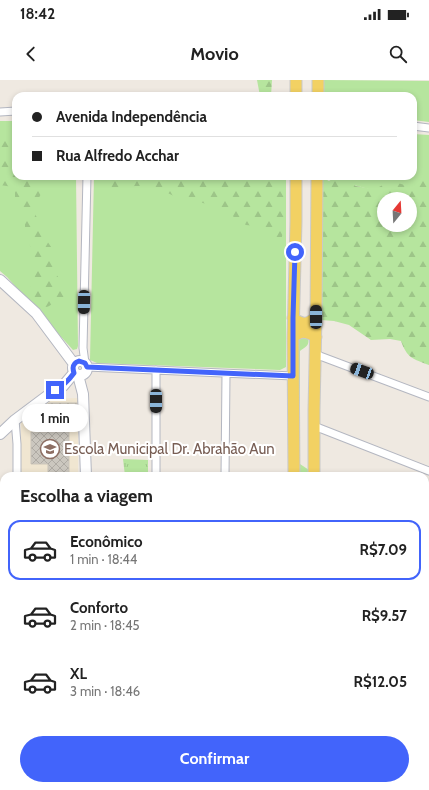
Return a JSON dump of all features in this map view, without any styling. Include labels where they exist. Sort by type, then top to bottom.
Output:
[{"type":"main road","points":[[296,80],[296,92]]},
{"type":"main road","points":[[318,80],[318,92]]},
{"type":"main road","points":[[294,472],[293,318],[296,180]]},
{"type":"main road","points":[[314,472],[317,180]]},
{"type":"main road","points":[[293,318],[304,324],[311,322],[316,317]]},
{"type":"main road","points":[[293,338],[296,333],[302,332],[312,334],[316,337]]},
{"type":"street","points":[[0,112],[12,111]]},
{"type":"street","points":[[417,126],[429,128]]},
{"type":"street","points":[[86,472],[80,368],[82,348],[87,180]]},
{"type":"street","points":[[1,281],[36,313],[80,368]]},
{"type":"street","points":[[316,352],[320,356],[429,397]]},
{"type":"street","points":[[0,434],[15,420],[55,390],[63,386],[80,368],[293,376]]},
{"type":"street","points":[[156,370],[156,472]]},
{"type":"street","points":[[224,472],[226,374]]},
{"type":"street","points":[[15,420],[17,472]]},
{"type":"street","points":[[314,426],[429,471]]},
{"type":"shaded area","name":"Escola Municipal Dr. Abrahão Aun","points":[[78,398],[78,472],[21,472],[21,422],[50,399]]},
{"type":"green space","points":[[257,80],[272,80],[271,92],[259,92]]},
{"type":"green space","points":[[324,80],[429,81],[429,122],[417,120],[417,92],[324,92]]},
{"type":"green space","points":[[0,121],[12,121],[12,180],[76,180],[77,349],[73,350],[0,271]]},
{"type":"green space","points":[[12,126],[12,180],[41,180],[44,189],[37,201],[35,210],[36,216],[42,225],[47,241],[56,254],[54,267],[55,273],[68,292],[68,296],[65,301],[54,303],[47,307],[41,307],[33,300],[31,295],[32,282],[39,268],[25,233],[25,211],[15,198],[15,190],[13,187],[0,185],[0,129]]},
{"type":"green space","points":[[417,134],[429,135],[429,205],[417,201],[417,192],[380,192],[335,180],[417,180]]},
{"type":"green space","points":[[429,175],[429,365],[411,357],[403,347],[401,341],[390,339],[371,340],[349,325],[334,321],[321,320],[320,180],[346,180],[356,186],[372,189],[392,180],[408,185]]},
{"type":"green space","points":[[94,180],[286,180],[286,367],[280,370],[97,363],[90,360]]},
{"type":"green space","points":[[95,180],[286,180],[286,192],[284,199],[286,218],[281,241],[277,244],[256,226],[246,225],[215,206],[174,196],[157,188],[149,186],[135,186],[106,190],[99,187]]},
{"type":"green space","points":[[298,336],[308,338],[307,346],[300,351],[300,464],[309,470],[309,472],[296,472]]},
{"type":"green space","points":[[123,459],[148,460],[148,472],[125,472]]},
{"type":"building","points":[[49,403],[77,403],[78,428],[69,428],[69,472],[48,472],[48,464],[31,464],[31,432],[47,432],[45,406]]},
{"type":"place","name":"Escola Municipal Dr. Abrahão Aun","points":[[50,449]]},
{"type":"route","points":[[55,390],[63,386],[72,376],[74,373],[73,366],[79,361],[85,363],[87,367],[293,376],[295,252]]}]
